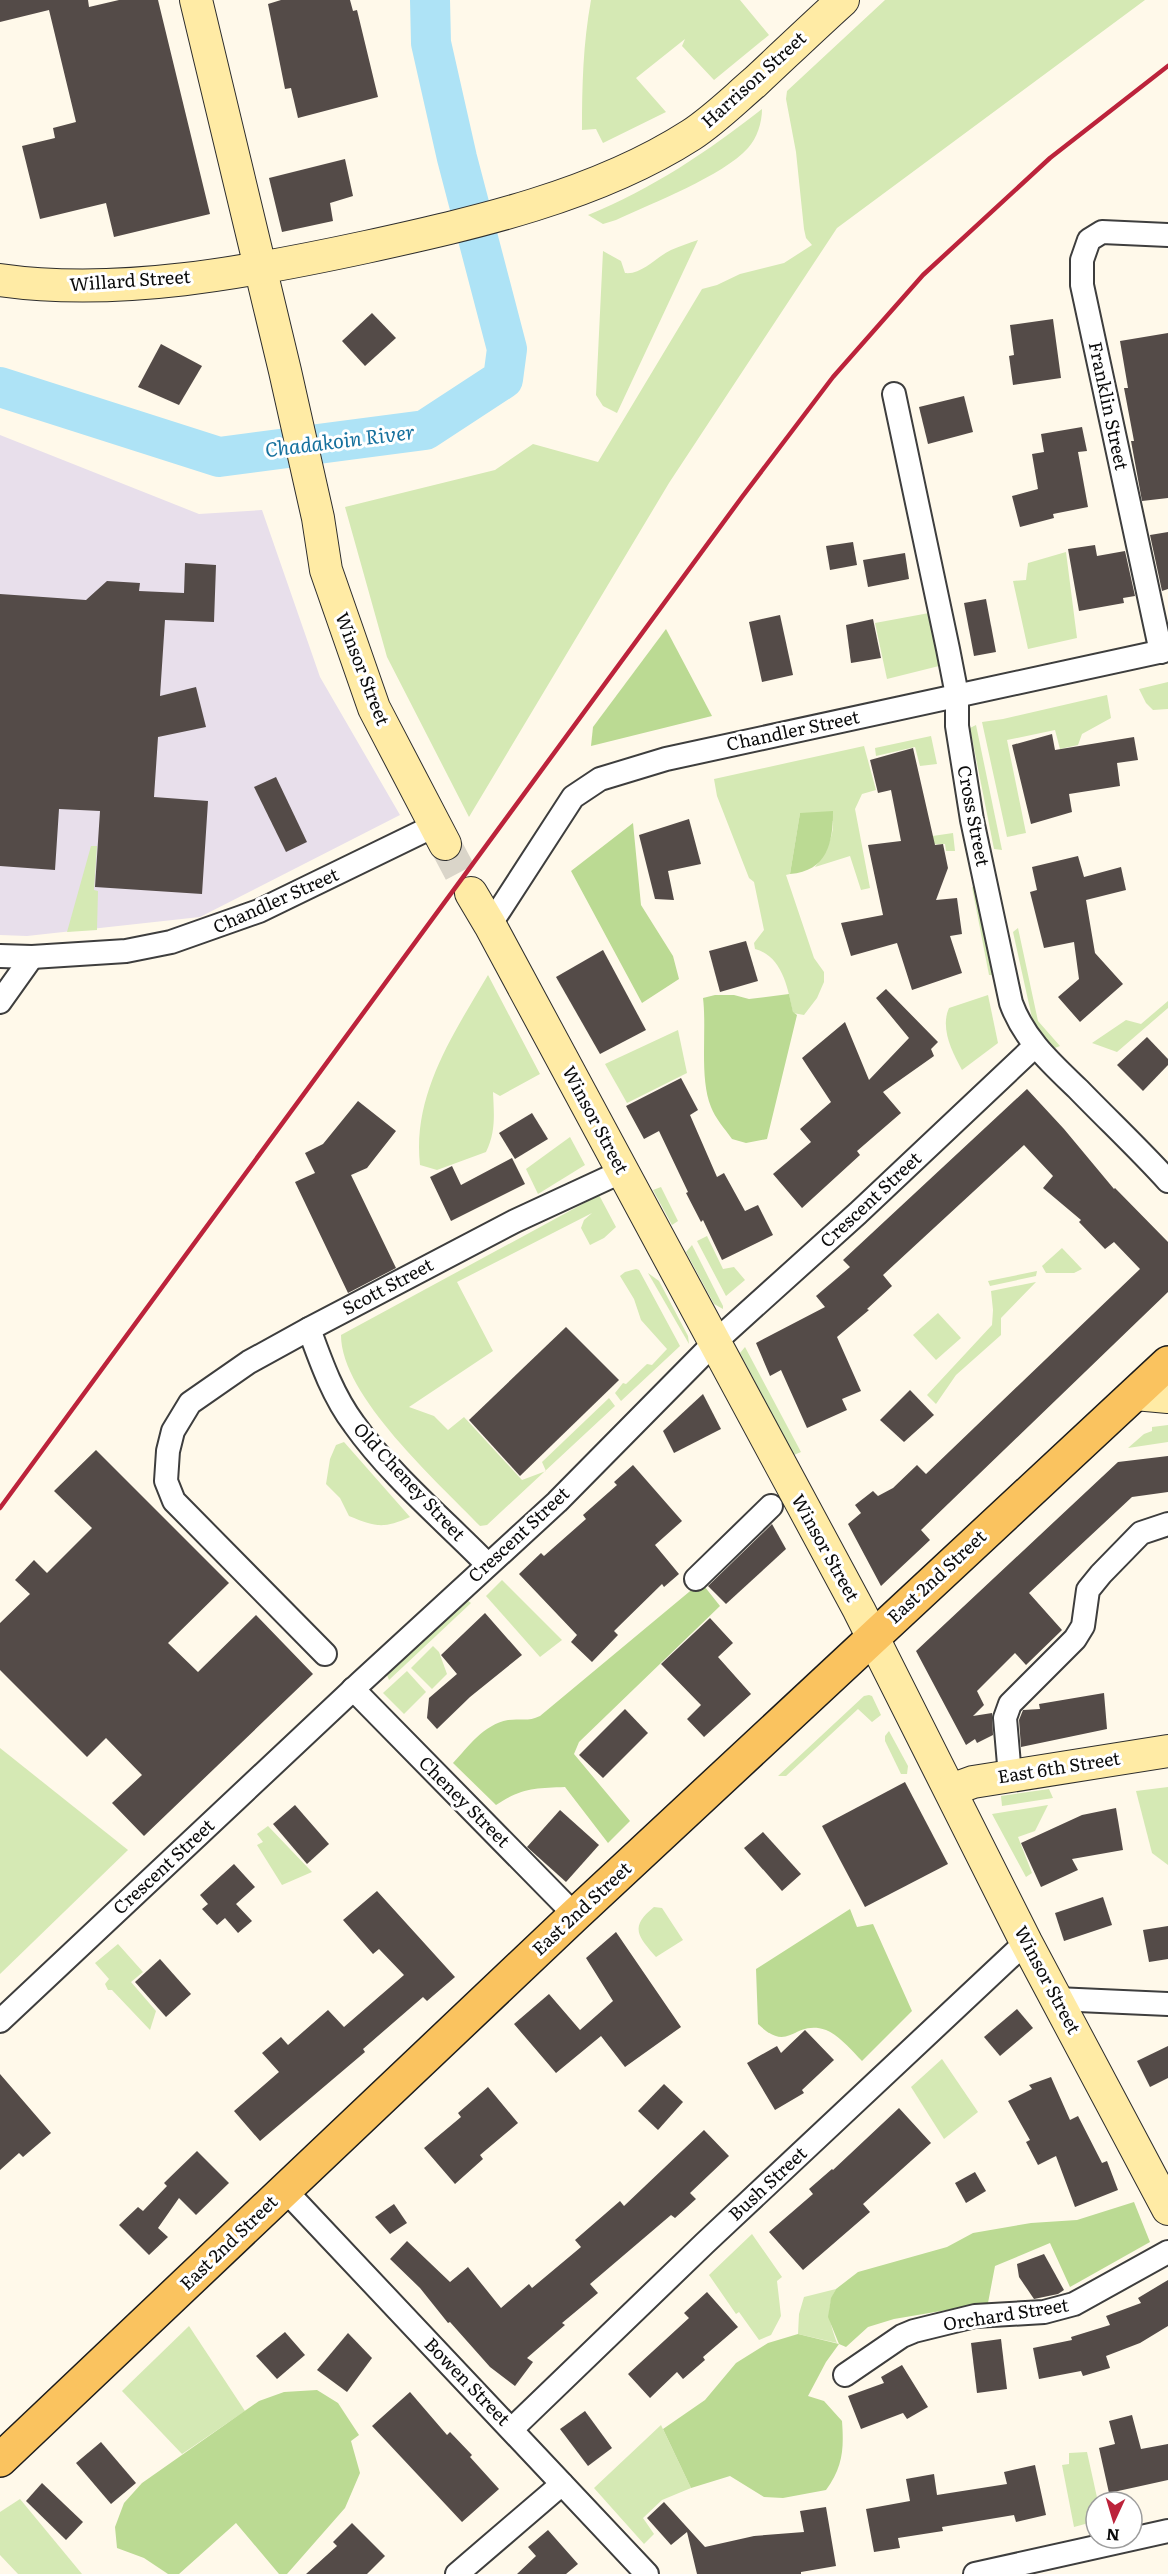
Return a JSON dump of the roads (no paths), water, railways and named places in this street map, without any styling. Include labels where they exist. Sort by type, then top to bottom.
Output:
[{"type":"main road","name":"East 2nd Street","points":[[0,2460],[575,1915],[1168,1363]]},
{"type":"street","name":"Winsor Street","points":[[196,0],[285,371],[318,518],[326,570],[374,708],[440,835]]},
{"type":"street","name":"Harrison Street","points":[[260,270],[422,235],[560,196],[628,170],[692,134],[719,114],[843,0]]},
{"type":"street","name":"Franklin Street","points":[[1164,651],[1082,285],[1082,260],[1089,240],[1102,231],[1168,235]]},
{"type":"street","name":"Willard Street","points":[[0,280],[39,286],[79,286],[152,282],[260,270]]},
{"type":"street","name":"Cross Street","points":[[894,394],[957,695],[957,726],[972,820],[1011,1003],[1016,1017],[1035,1046],[1140,1150],[1168,1181]]},
{"type":"street","name":"Chandler Street","points":[[490,925],[573,797],[600,779],[666,759],[1164,651]]},
{"type":"street","name":"Chandler Street","points":[[0,956],[32,957],[126,951],[189,936],[259,912],[440,835]]},
{"type":"street","name":"Winsor Street","points":[[471,893],[873,1636],[1026,1942],[1168,2209]]},
{"type":"street","points":[[0,1002],[32,957]]},
{"type":"street","name":"Crescent Street","points":[[0,2021],[353,1689],[556,1503],[715,1342],[858,1213],[1035,1046]]},
{"type":"street","name":"Scott Street","points":[[325,1654],[174,1500],[166,1481],[168,1451],[173,1431],[190,1403],[249,1362],[309,1329],[515,1221],[623,1171]]},
{"type":"street","name":"Old Cheney Street","points":[[309,1329],[326,1376],[354,1424],[391,1467],[488,1564]]},
{"type":"street","points":[[1135,1394],[1168,1396]]},
{"type":"street","points":[[696,1579],[771,1506]]},
{"type":"street","points":[[1011,1776],[1005,1718],[1010,1704],[1075,1639],[1083,1626],[1088,1590],[1101,1574],[1141,1533],[1168,1524]]},
{"type":"street","name":"Cheney Street","points":[[353,1689],[575,1915]]},
{"type":"street","name":"East 6th Street","points":[[951,1790],[973,1782],[1168,1751]]},
{"type":"street","name":"Bush Street","points":[[512,2429],[705,2243],[1026,1942]]},
{"type":"street","points":[[1056,1999],[1168,2004]]},
{"type":"street","name":"Bowen Street","points":[[285,2190],[647,2574]]},
{"type":"street","name":"Orchard Street","points":[[845,2375],[902,2336],[975,2316],[1059,2310],[1168,2252]]},
{"type":"street","points":[[457,2574],[562,2484]]},
{"type":"street","points":[[975,2574],[1168,2532]]},
{"type":"waterway","name":"Chadakoin River","points":[[0,387],[219,457],[425,430],[503,379],[507,349],[457,158],[431,43],[430,0]]},
{"type":"tunnel","points":[[445,844],[471,893]]},
{"type":"railway","points":[[0,1508],[742,497],[833,377],[923,275],[1050,158],[1168,66]]}]
